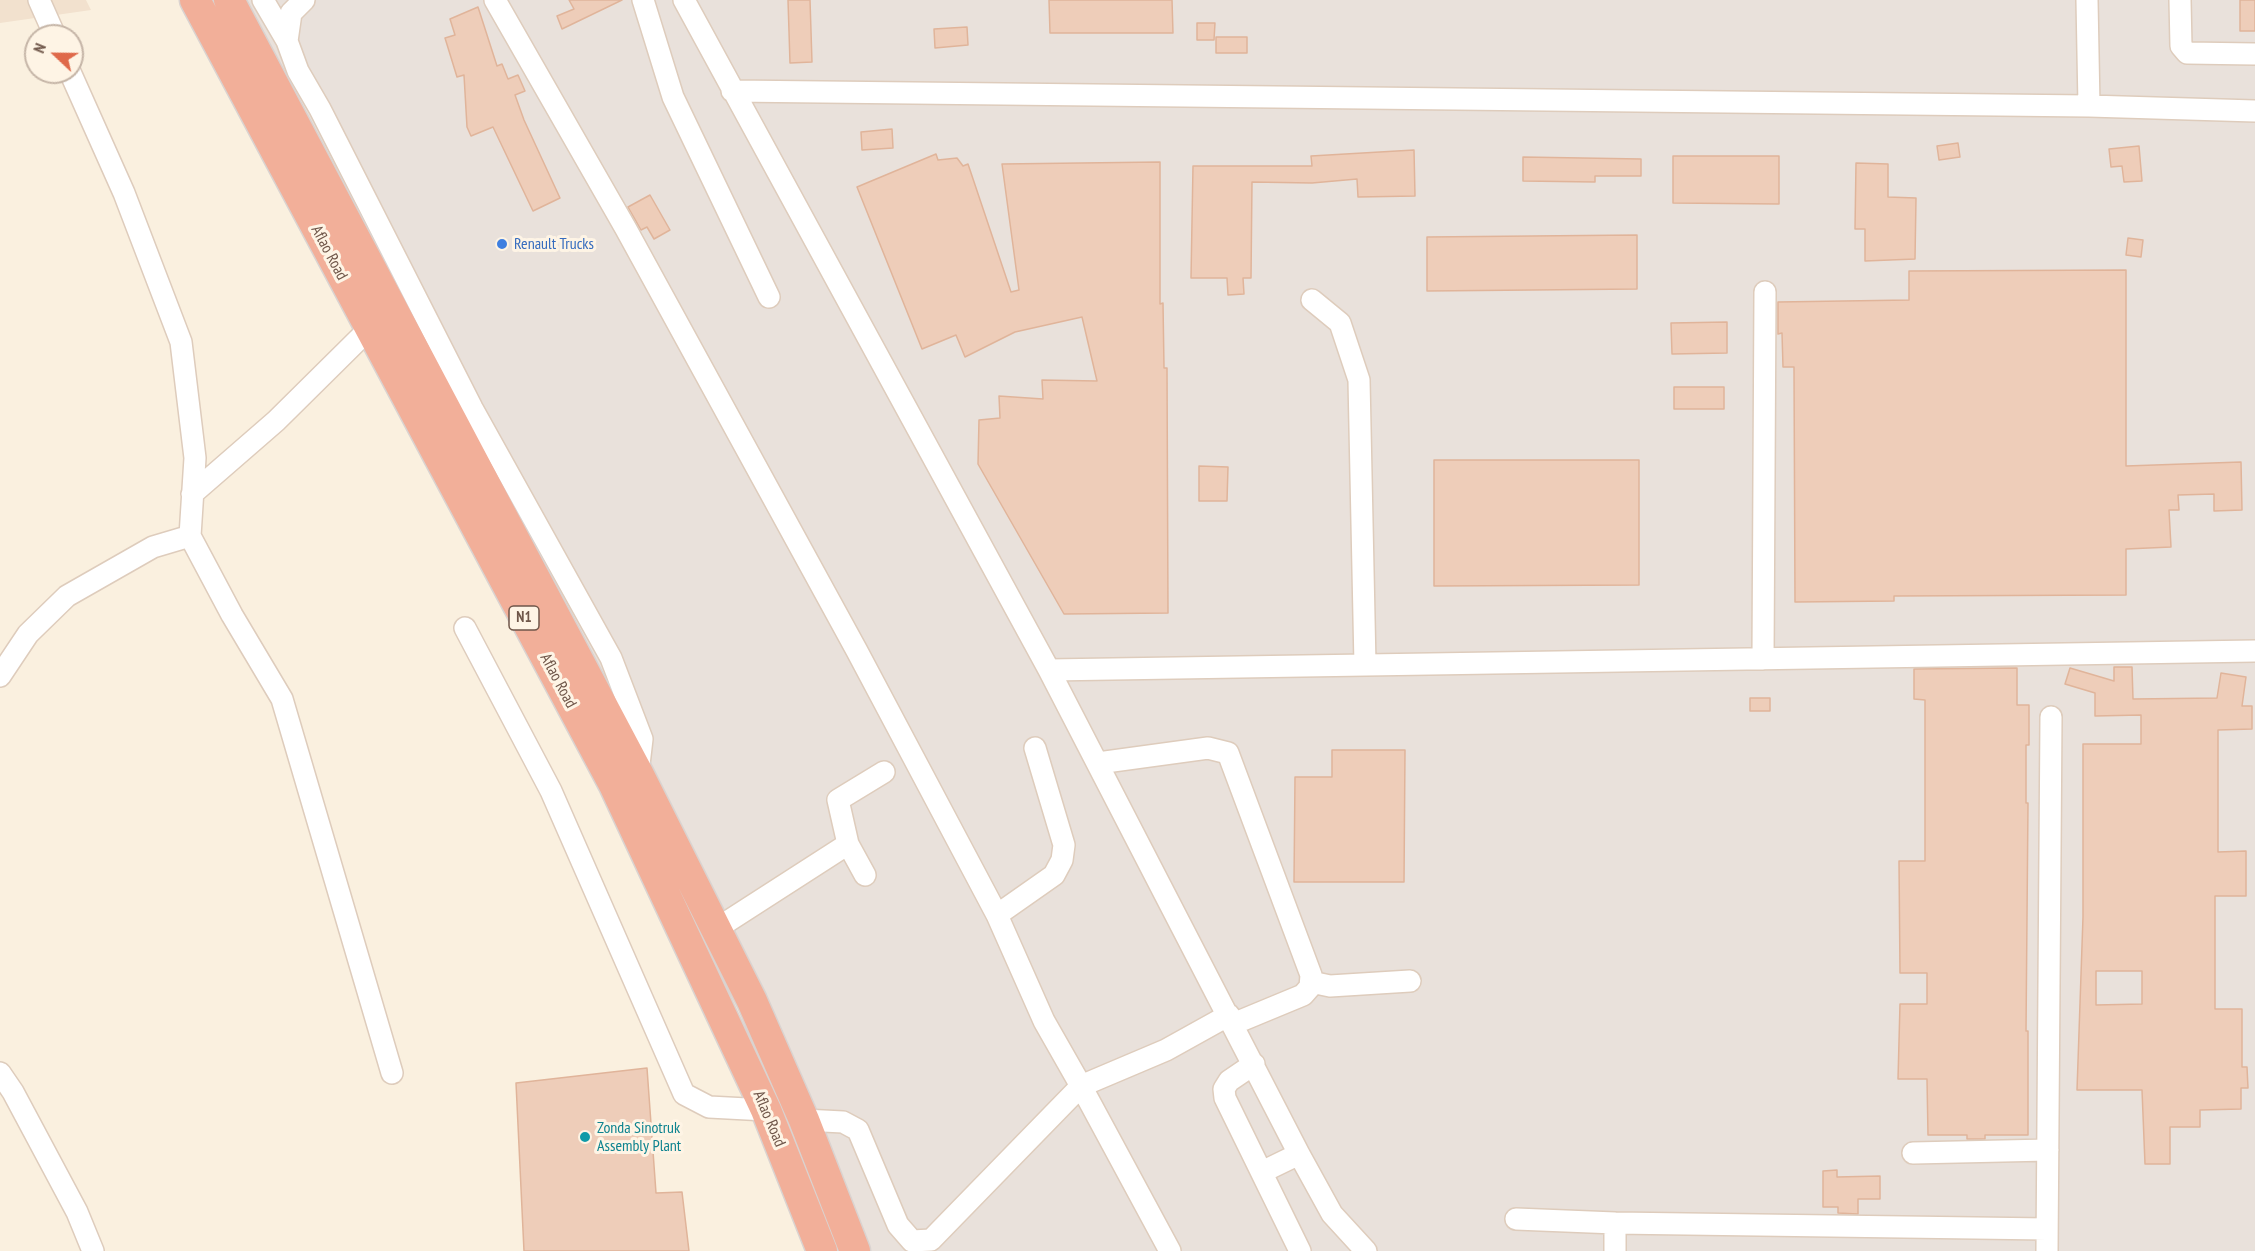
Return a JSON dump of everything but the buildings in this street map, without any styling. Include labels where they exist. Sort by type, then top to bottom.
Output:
[{"type":"highway","name":"Aflao Road","points":[[195,0],[614,785],[766,1110],[822,1251]]},
{"type":"highway","name":"Aflao Road","points":[[229,0],[638,773],[716,928],[752,1001],[804,1120],[855,1251]]},
{"type":"street","points":[[39,0],[50,24]]},
{"type":"street","points":[[262,0],[286,41],[298,71],[320,109],[472,408],[612,658],[642,739],[638,773]]},
{"type":"street","points":[[286,41],[291,13],[304,0]]},
{"type":"street","points":[[495,0],[626,229],[857,651],[997,915],[1044,1021],[1170,1251]]},
{"type":"street","points":[[643,0],[673,97],[769,297]]},
{"type":"street","points":[[684,0],[1049,670],[1332,1215],[1366,1251]]},
{"type":"street","points":[[2087,0],[2089,106]]},
{"type":"street","points":[[2180,0],[2181,46],[2187,53],[2255,54]]},
{"type":"street","points":[[75,84],[124,193],[181,342],[195,458],[190,536],[232,615],[282,699],[392,1073]]},
{"type":"street","points":[[732,91],[2089,106],[2255,111]]},
{"type":"street","points":[[1763,658],[1765,292]]},
{"type":"street","points":[[1312,300],[1340,323],[1359,380],[1365,665]]},
{"type":"street","points":[[192,494],[276,421],[369,329]]},
{"type":"street","points":[[0,676],[28,634],[67,596],[153,547],[190,536]]},
{"type":"street","points":[[465,628],[552,791],[684,1094],[709,1107],[766,1110]]},
{"type":"street","points":[[1049,670],[2255,651]]},
{"type":"street","points":[[2047,1251],[2051,717]]},
{"type":"street","points":[[997,915],[1054,875],[1062,860],[1064,845],[1035,748]]},
{"type":"street","points":[[804,1120],[843,1122],[858,1131],[898,1225],[912,1241],[931,1240],[1081,1086],[1231,1020],[1303,995],[1310,987],[1311,975],[1228,753],[1209,748],[1098,763]]},
{"type":"street","points":[[865,875],[848,844],[838,800],[884,772]]},
{"type":"street","points":[[716,928],[848,844]]},
{"type":"street","points":[[1311,982],[1330,986],[1410,981]]},
{"type":"street","points":[[1254,1064],[1229,1081],[1224,1089],[1225,1098],[1300,1251]]},
{"type":"street","points":[[0,1073],[13,1092],[77,1212],[93,1251]]},
{"type":"street","points":[[1913,1154],[2048,1150]]},
{"type":"street","points":[[1262,1172],[1299,1154]]},
{"type":"street","points":[[1516,1218],[1615,1223],[2047,1229]]},
{"type":"street","points":[[1615,1223],[1615,1251]]},
{"type":"shaded area","points":[[0,0],[86,0],[91,10],[0,23]]},
{"type":"shaded area","points":[[244,0],[2255,0],[2255,1251],[870,1251],[836,1168],[661,786],[315,129]]},
{"type":"place","name":"Renault Trucks","points":[[502,244]]},
{"type":"place","name":"Zonda Sinotruk Assembly Plant","points":[[585,1137]]}]
